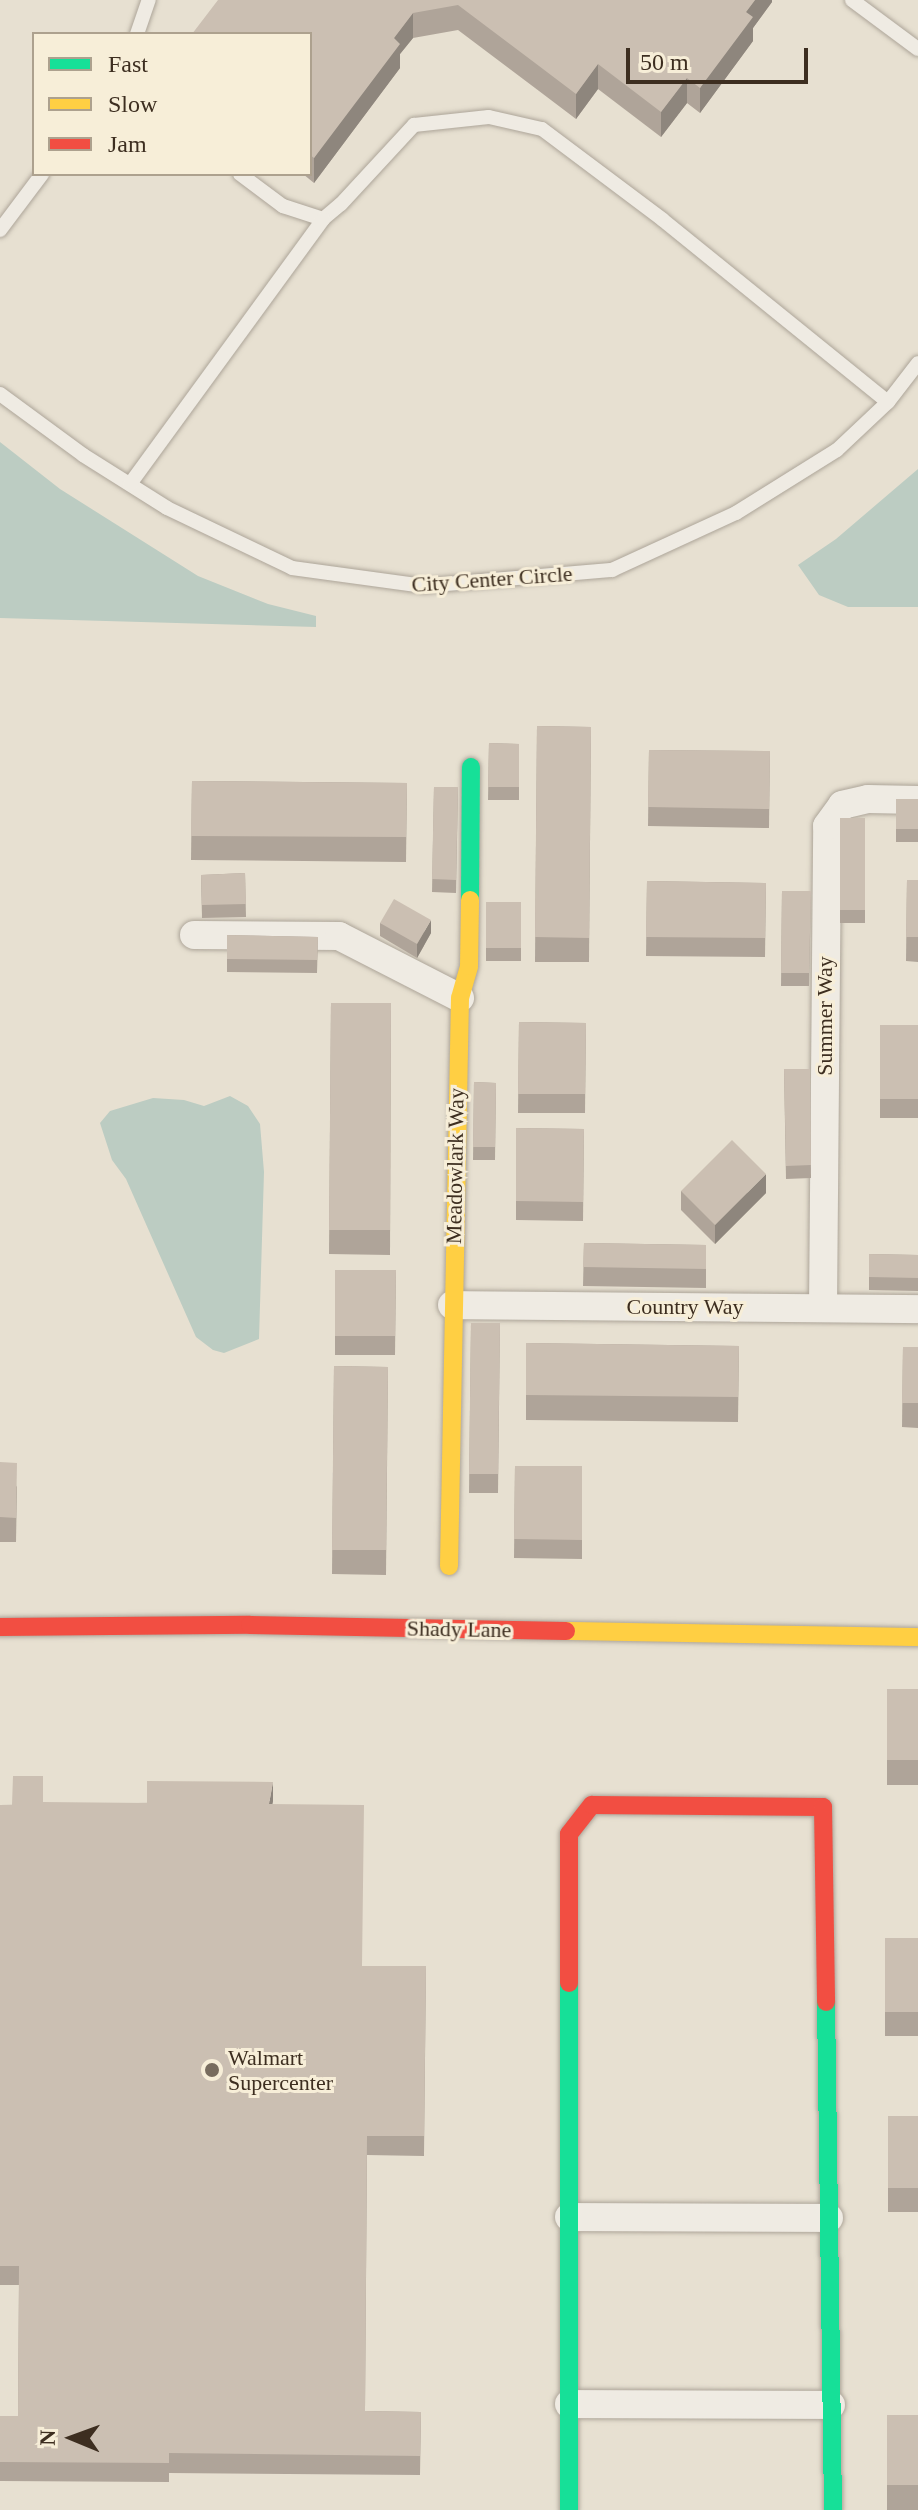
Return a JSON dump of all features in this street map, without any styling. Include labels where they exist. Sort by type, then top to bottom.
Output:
[{"type":"street","name":"Meadowlark Way","points":[[449,1566],[460,998],[469,966],[471,767]]},
{"type":"street","name":"Summer Way","points":[[823,1308],[827,826],[842,805],[868,799],[918,800]]},
{"type":"street","points":[[194,935],[339,936],[460,998]]},
{"type":"street","name":"Country Way","points":[[452,1305],[918,1309]]},
{"type":"street","name":"Shady Lane","points":[[0,1627],[250,1625],[918,1637]]},
{"type":"street","points":[[569,2510],[569,1834],[592,1805],[823,1807],[833,2510]]},
{"type":"street","points":[[569,2217],[829,2218]]},
{"type":"street","points":[[569,2404],[831,2405]]},
{"type":"lane","points":[[138,32],[149,0]]},
{"type":"lane","points":[[852,0],[918,49]]},
{"type":"lane","points":[[130,484],[323,219],[341,204],[414,125],[489,117],[542,129],[663,220],[888,402]]},
{"type":"lane","points":[[0,230],[40,176]]},
{"type":"lane","points":[[243,176],[283,206],[323,219]]},
{"type":"lane","name":"City Center Circle","points":[[0,394],[167,508],[292,568],[424,586],[612,570],[736,513],[837,450],[888,402],[918,363]]},
{"type":"shaded area","points":[[0,442],[60,489],[198,576],[268,604],[316,616],[316,627],[0,618]]},
{"type":"shaded area","points":[[918,469],[918,607],[848,607],[819,595],[798,565],[836,539]]},
{"type":"shaded area","points":[[230,1096],[248,1106],[260,1124],[264,1172],[259,1339],[224,1353],[213,1350],[196,1337],[126,1179],[112,1160],[100,1123],[110,1111],[153,1098],[184,1100],[204,1106]]},
{"type":"building","points":[[218,0],[755,0],[746,12],[753,17],[700,88],[687,78],[661,112],[598,64],[576,94],[458,5],[413,13],[394,38],[400,44],[314,158],[312,32],[194,32]]},
{"type":"building","points":[[537,726],[591,727],[589,938],[535,937]]},
{"type":"building","points":[[489,743],[519,744],[519,787],[488,787]]},
{"type":"building","points":[[649,750],[770,751],[769,809],[648,807]]},
{"type":"building","points":[[192,781],[407,783],[406,837],[191,836]]},
{"type":"building","points":[[434,787],[458,787],[456,880],[432,879]]},
{"type":"building","points":[[896,799],[918,799],[918,829],[896,829]]},
{"type":"building","points":[[840,818],[865,818],[865,910],[840,910]]},
{"type":"building","points":[[245,873],[246,904],[202,905],[201,875]]},
{"type":"building","points":[[907,880],[918,880],[918,937],[906,937]]},
{"type":"building","points":[[647,881],[766,883],[765,938],[646,937]]},
{"type":"building","points":[[782,891],[811,891],[809,973],[781,973]]},
{"type":"building","points":[[394,899],[431,920],[417,944],[380,923]]},
{"type":"building","points":[[486,902],[521,902],[521,948],[486,948]]},
{"type":"building","points":[[227,935],[318,937],[317,960],[227,959]]},
{"type":"building","points":[[331,1003],[391,1003],[390,1230],[329,1230]]},
{"type":"building","points":[[519,1022],[586,1023],[585,1094],[518,1094]]},
{"type":"building","points":[[880,1025],[918,1025],[918,1099],[880,1099]]},
{"type":"building","points":[[784,1069],[810,1069],[811,1165],[786,1166]]},
{"type":"building","points":[[474,1082],[496,1083],[495,1147],[473,1147]]},
{"type":"building","points":[[516,1128],[584,1129],[583,1202],[516,1201]]},
{"type":"building","points":[[732,1140],[766,1174],[715,1225],[681,1191]]},
{"type":"building","points":[[584,1243],[706,1245],[706,1269],[583,1267]]},
{"type":"building","points":[[869,1254],[918,1255],[918,1278],[869,1277]]},
{"type":"building","points":[[335,1270],[396,1270],[395,1336],[335,1336]]},
{"type":"building","points":[[471,1323],[500,1323],[498,1474],[469,1474]]},
{"type":"building","points":[[526,1343],[739,1346],[738,1397],[526,1395]]},
{"type":"building","points":[[903,1347],[918,1347],[918,1403],[902,1403]]},
{"type":"building","points":[[334,1366],[388,1367],[386,1550],[332,1550]]},
{"type":"building","points":[[0,1462],[17,1463],[16,1518],[0,1517]]},
{"type":"building","points":[[515,1466],[582,1466],[582,1540],[514,1539]]},
{"type":"building","points":[[887,1689],[918,1689],[918,1760],[887,1760]]},
{"type":"building","name":"Walmart Supercenter","points":[[13,1776],[43,1776],[43,1802],[147,1803],[147,1781],[273,1782],[269,1804],[364,1805],[362,1966],[426,1966],[424,2136],[367,2136],[365,2411],[421,2412],[420,2456],[169,2453],[169,2463],[0,2462],[0,2416],[18,2416],[19,2266],[0,2266],[0,1805],[12,1805]]},
{"type":"building","points":[[885,1938],[918,1938],[918,2012],[885,2012]]},
{"type":"building","points":[[888,2116],[918,2116],[918,2188],[888,2188]]},
{"type":"building","points":[[887,2415],[918,2415],[918,2485],[887,2485]]},
{"type":"traffic: fast","points":[[470,900],[471,767]]},
{"type":"traffic: fast","points":[[569,1983],[569,2510]]},
{"type":"traffic: fast","points":[[826,2002],[833,2510]]},
{"type":"traffic: slow","points":[[449,1566],[460,998],[469,966],[470,900]]},
{"type":"traffic: slow","points":[[566,1631],[918,1637]]},
{"type":"traffic: jam","points":[[0,1627],[250,1625],[566,1631]]},
{"type":"traffic: jam","points":[[569,1983],[569,1834],[592,1805],[823,1807],[826,2002]]},
{"type":"place","name":"Walmart Supercenter","points":[[212,2070]]}]
